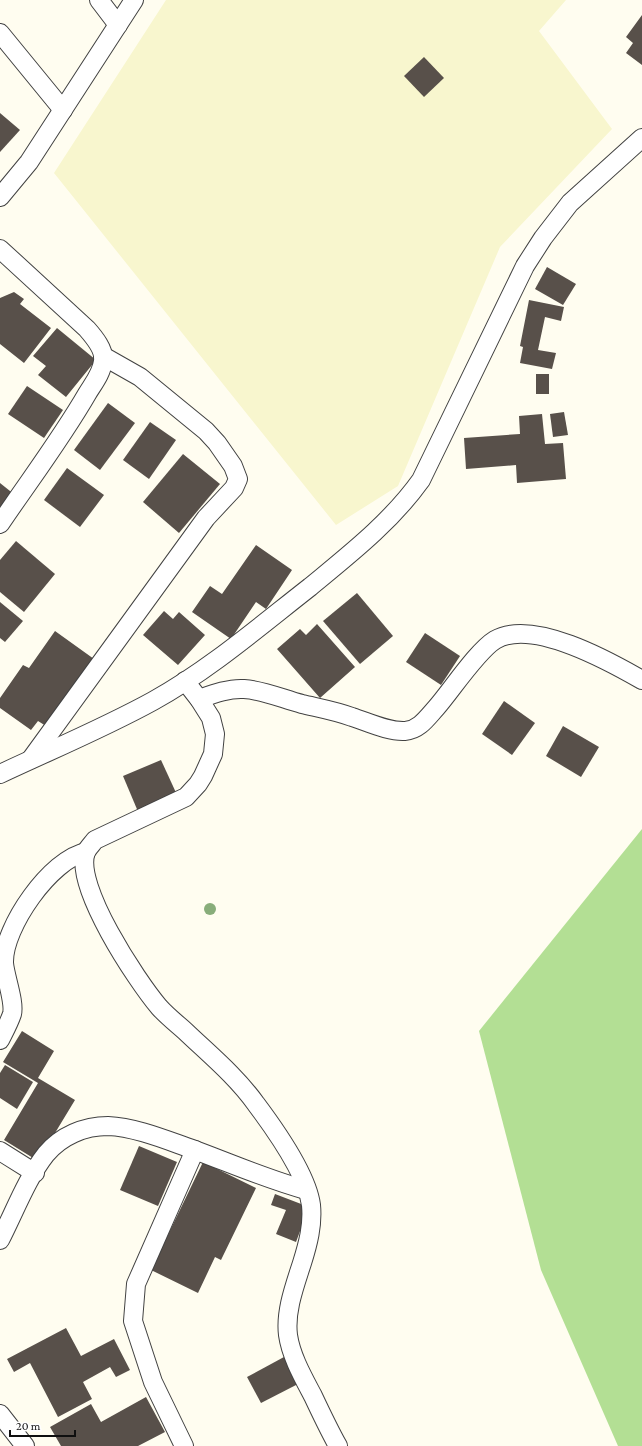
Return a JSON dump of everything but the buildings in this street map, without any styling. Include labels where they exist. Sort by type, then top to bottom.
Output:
[{"type":"street","points":[[99,0],[118,25]]},
{"type":"street","points":[[0,197],[29,162],[134,0]]},
{"type":"street","points":[[0,33],[63,110]]},
{"type":"street","points":[[0,774],[154,701],[185,681],[347,558],[406,502],[421,480],[525,266],[543,238],[570,203],[642,138]]},
{"type":"street","points":[[0,249],[87,329],[95,340],[103,356],[103,363],[98,375],[81,405],[0,524]]},
{"type":"street","points":[[31,760],[72,701],[206,518],[234,488],[238,479],[233,466],[217,442],[206,431],[140,377],[103,356]]},
{"type":"street","points":[[199,699],[243,688],[328,709],[391,729],[403,731],[413,729],[423,723],[440,704],[485,648],[496,640],[511,634],[538,635],[585,650],[611,662],[642,680]]},
{"type":"street","points":[[185,681],[211,718],[215,734],[213,754],[198,784],[192,792],[180,801],[95,840],[86,852],[86,875],[91,892],[106,926],[131,968],[160,1008],[239,1084],[256,1104],[291,1157],[306,1190],[310,1204],[310,1241],[294,1288],[287,1320],[288,1334],[290,1349],[338,1446]]},
{"type":"street","points":[[70,741],[72,701]]},
{"type":"street","points":[[0,1040],[12,1013],[4,962],[14,923],[30,898],[46,881],[76,854],[86,852]]},
{"type":"street","points":[[0,1240],[35,1172],[46,1154],[68,1136],[79,1130],[96,1127],[108,1126],[150,1134],[275,1182],[306,1190]]},
{"type":"street","points":[[184,1446],[153,1382],[132,1321],[136,1284],[195,1150]]},
{"type":"street","points":[[0,1151],[35,1172]]},
{"type":"street","points":[[0,1414],[25,1446]]},
{"type":"shaded area","points":[[166,0],[566,0],[539,31],[612,129],[500,247],[398,486],[336,525],[54,173]]},
{"type":"green space","points":[[642,829],[642,1446],[618,1446],[541,1270],[479,1031]]}]
